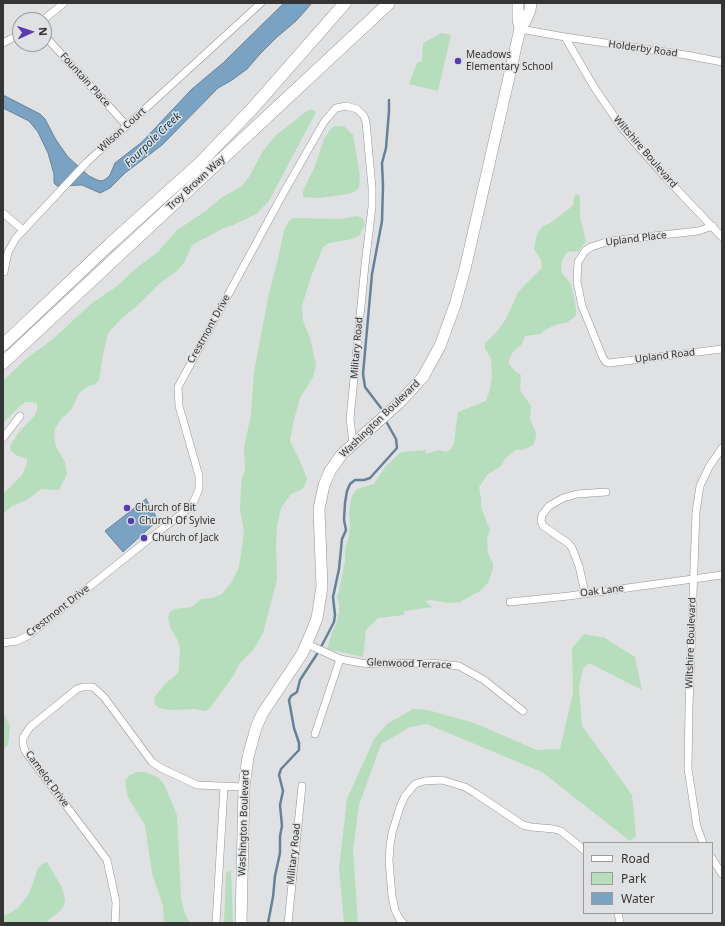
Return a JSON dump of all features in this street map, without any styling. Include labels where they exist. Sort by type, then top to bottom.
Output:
[{"type":"main road","name":"Troy Brown Way","points":[[3,345],[110,244],[200,163],[252,109],[345,3]]},
{"type":"main road","name":"Troy Brown Way","points":[[3,363],[389,3]]},
{"type":"street","points":[[52,13],[64,3]]},
{"type":"street","name":"Wilson Court","points":[[4,272],[8,252],[23,230],[87,162],[261,3]]},
{"type":"street","name":"Washington Boulevard","points":[[518,3],[518,19],[520,29]]},
{"type":"street","name":"Washington Boulevard","points":[[241,923],[244,787],[248,757],[256,728],[269,703],[307,644],[316,618],[322,588],[319,522],[321,498],[324,485],[330,471],[353,443],[412,390],[426,372],[440,346],[455,305],[467,262],[520,29],[526,20],[531,3]]},
{"type":"street","points":[[520,29],[565,37]]},
{"type":"street","name":"Holderby Road","points":[[565,37],[681,54],[721,63]]},
{"type":"street","name":"Wiltshire Boulevard","points":[[565,37],[602,99],[622,128],[657,168],[722,237]]},
{"type":"street","name":"Fountain Place","points":[[52,44],[127,126]]},
{"type":"street","name":"Crestmont Drive","points":[[3,643],[17,641],[29,635],[144,542],[184,512],[193,502],[199,489],[199,476],[179,406],[178,386],[284,192],[332,112],[341,106],[357,109],[364,116],[366,122],[372,187],[372,206],[366,253]]},
{"type":"street","points":[[3,213],[23,230]]},
{"type":"street","name":"Upland Place","points":[[609,363],[603,358],[580,300],[577,273],[578,262],[581,256],[591,247],[606,242],[698,231],[713,226]]},
{"type":"street","name":"Military Road","points":[[353,443],[350,419],[366,253]]},
{"type":"street","name":"Upland Road","points":[[609,363],[722,349]]},
{"type":"street","points":[[3,438],[20,416]]},
{"type":"street","name":"Wiltshire Boulevard","points":[[703,842],[697,827],[688,769],[698,492],[704,476],[722,450]]},
{"type":"street","points":[[585,594],[579,566],[572,548],[562,538],[543,526],[541,521],[542,515],[549,506],[563,498],[577,494],[606,492]]},
{"type":"street","name":"Oak Lane","points":[[510,602],[585,594],[722,575]]},
{"type":"street","name":"Glenwood Terrace","points":[[307,644],[340,659],[361,663],[426,663],[459,666],[484,680],[523,711]]},
{"type":"street","points":[[315,734],[340,659]]},
{"type":"street","name":"Camelot Drive","points":[[115,923],[116,902],[107,860],[25,751],[23,738],[30,727],[83,686],[93,687],[104,697],[152,762],[190,782],[204,786],[244,787]]},
{"type":"street","points":[[403,923],[395,910],[392,896],[390,879],[390,846],[392,833],[400,807],[405,796],[415,784],[424,781],[442,780],[465,787],[486,799],[523,825],[561,831],[583,849]]},
{"type":"street","name":"Military Road","points":[[288,923],[302,786]]},
{"type":"street","points":[[216,923],[224,787]]},
{"type":"street","points":[[713,860],[722,874]]},
{"type":"green space","points":[[442,33],[451,35],[438,91],[409,84],[417,63],[422,61],[423,43]]},
{"type":"green space","points":[[311,109],[316,112],[269,201],[256,214],[224,228],[192,245],[185,261],[178,270],[159,284],[109,332],[99,380],[94,385],[88,386],[79,393],[71,410],[61,419],[55,429],[54,435],[56,447],[65,462],[67,474],[59,490],[41,489],[27,500],[12,506],[3,514],[3,494],[22,475],[27,464],[27,459],[16,455],[11,451],[10,446],[19,432],[35,415],[37,404],[26,402],[3,423],[3,381],[26,359],[53,339],[92,303],[116,287],[134,270],[158,252],[177,230],[206,211],[221,198],[242,186],[249,177],[263,151],[275,136]]},
{"type":"green space","points":[[334,126],[345,127],[353,135],[360,176],[359,188],[348,194],[320,198],[303,197],[303,191],[315,166],[324,139]]},
{"type":"green space","points":[[576,194],[580,196],[580,217],[586,241],[579,251],[567,252],[562,261],[561,272],[571,284],[576,308],[576,316],[566,323],[558,324],[543,331],[541,334],[525,336],[522,344],[513,352],[509,360],[509,364],[517,373],[521,375],[520,388],[521,392],[531,406],[530,419],[536,433],[536,437],[533,445],[522,450],[518,449],[514,451],[505,459],[501,466],[488,474],[479,487],[481,507],[490,530],[487,539],[488,553],[493,564],[493,568],[488,583],[480,591],[460,602],[448,603],[431,600],[425,601],[432,607],[404,611],[404,615],[378,618],[366,630],[363,657],[327,649],[332,632],[337,622],[339,611],[337,597],[345,561],[345,550],[349,536],[349,512],[352,496],[357,489],[374,484],[385,467],[401,452],[426,450],[425,454],[439,450],[446,452],[451,449],[454,443],[458,412],[486,401],[490,389],[492,377],[491,358],[485,349],[485,343],[496,333],[506,319],[518,292],[542,268],[541,260],[534,249],[537,234],[542,227],[550,223],[573,205]]},
{"type":"green space","points":[[358,216],[363,219],[365,224],[360,235],[352,239],[329,243],[323,247],[303,302],[303,321],[310,338],[316,365],[313,377],[300,398],[290,441],[307,479],[301,490],[291,494],[281,508],[277,526],[276,544],[277,580],[263,633],[254,649],[240,663],[234,675],[210,708],[205,711],[194,709],[170,710],[159,708],[155,704],[154,698],[164,685],[178,673],[179,668],[180,649],[168,618],[170,612],[175,609],[192,607],[201,599],[212,598],[222,594],[231,583],[239,567],[244,532],[240,509],[242,478],[245,471],[244,448],[251,414],[254,372],[269,293],[284,230],[289,221],[294,218],[340,219]]},
{"type":"green space","points":[[584,634],[605,638],[635,657],[642,690],[589,663],[583,669],[579,687],[582,726],[632,795],[636,836],[630,841],[542,772],[427,724],[410,727],[381,744],[359,805],[353,850],[358,923],[344,923],[339,868],[347,799],[374,739],[387,724],[413,709],[428,710],[474,723],[537,750],[560,749],[573,693],[572,648]]},
{"type":"green space","points":[[3,713],[10,726],[8,745],[3,750]]},
{"type":"green space","points":[[137,772],[145,772],[159,778],[164,784],[177,815],[181,898],[185,914],[190,923],[164,923],[163,906],[152,873],[145,825],[128,797],[125,781],[130,775]]},
{"type":"green space","points":[[47,862],[62,888],[65,899],[61,910],[45,923],[3,923],[3,915],[8,914],[18,908],[29,894],[38,868]]},
{"type":"green space","points":[[231,870],[233,923],[224,923],[226,873]]},
{"type":"water","name":"Fourpole Creek","points":[[284,3],[312,3],[296,21],[260,54],[247,69],[218,88],[162,145],[125,173],[110,188],[100,193],[82,185],[57,186],[54,183],[54,174],[48,153],[38,132],[29,121],[3,108],[3,95],[40,114],[45,119],[56,140],[68,157],[89,176],[102,181],[110,175],[115,163],[142,142],[192,89],[223,63]]},
{"type":"water","points":[[146,499],[158,520],[123,552],[105,531]]},
{"type":"waterway","points":[[381,408],[365,387],[363,374],[372,274],[382,221],[382,163],[386,148],[389,100]]},
{"type":"waterway","points":[[321,647],[334,622],[335,615],[333,597],[339,569],[342,539],[346,530],[344,520],[347,491],[350,484],[355,480],[370,478],[397,448],[396,439],[387,423]]},
{"type":"waterway","points":[[268,923],[280,853],[280,836],[282,826],[280,805],[283,791],[279,775],[281,769],[299,750],[299,743],[294,728],[289,700],[291,696],[297,692],[300,680],[317,654]]},
{"type":"place","name":"Meadows Elementary School","points":[[458,61]]},
{"type":"place","name":"Church of Bit","points":[[127,508]]},
{"type":"place","name":"Church Of Sylvie","points":[[131,521]]},
{"type":"place","name":"Church of Jack","points":[[144,538]]}]
